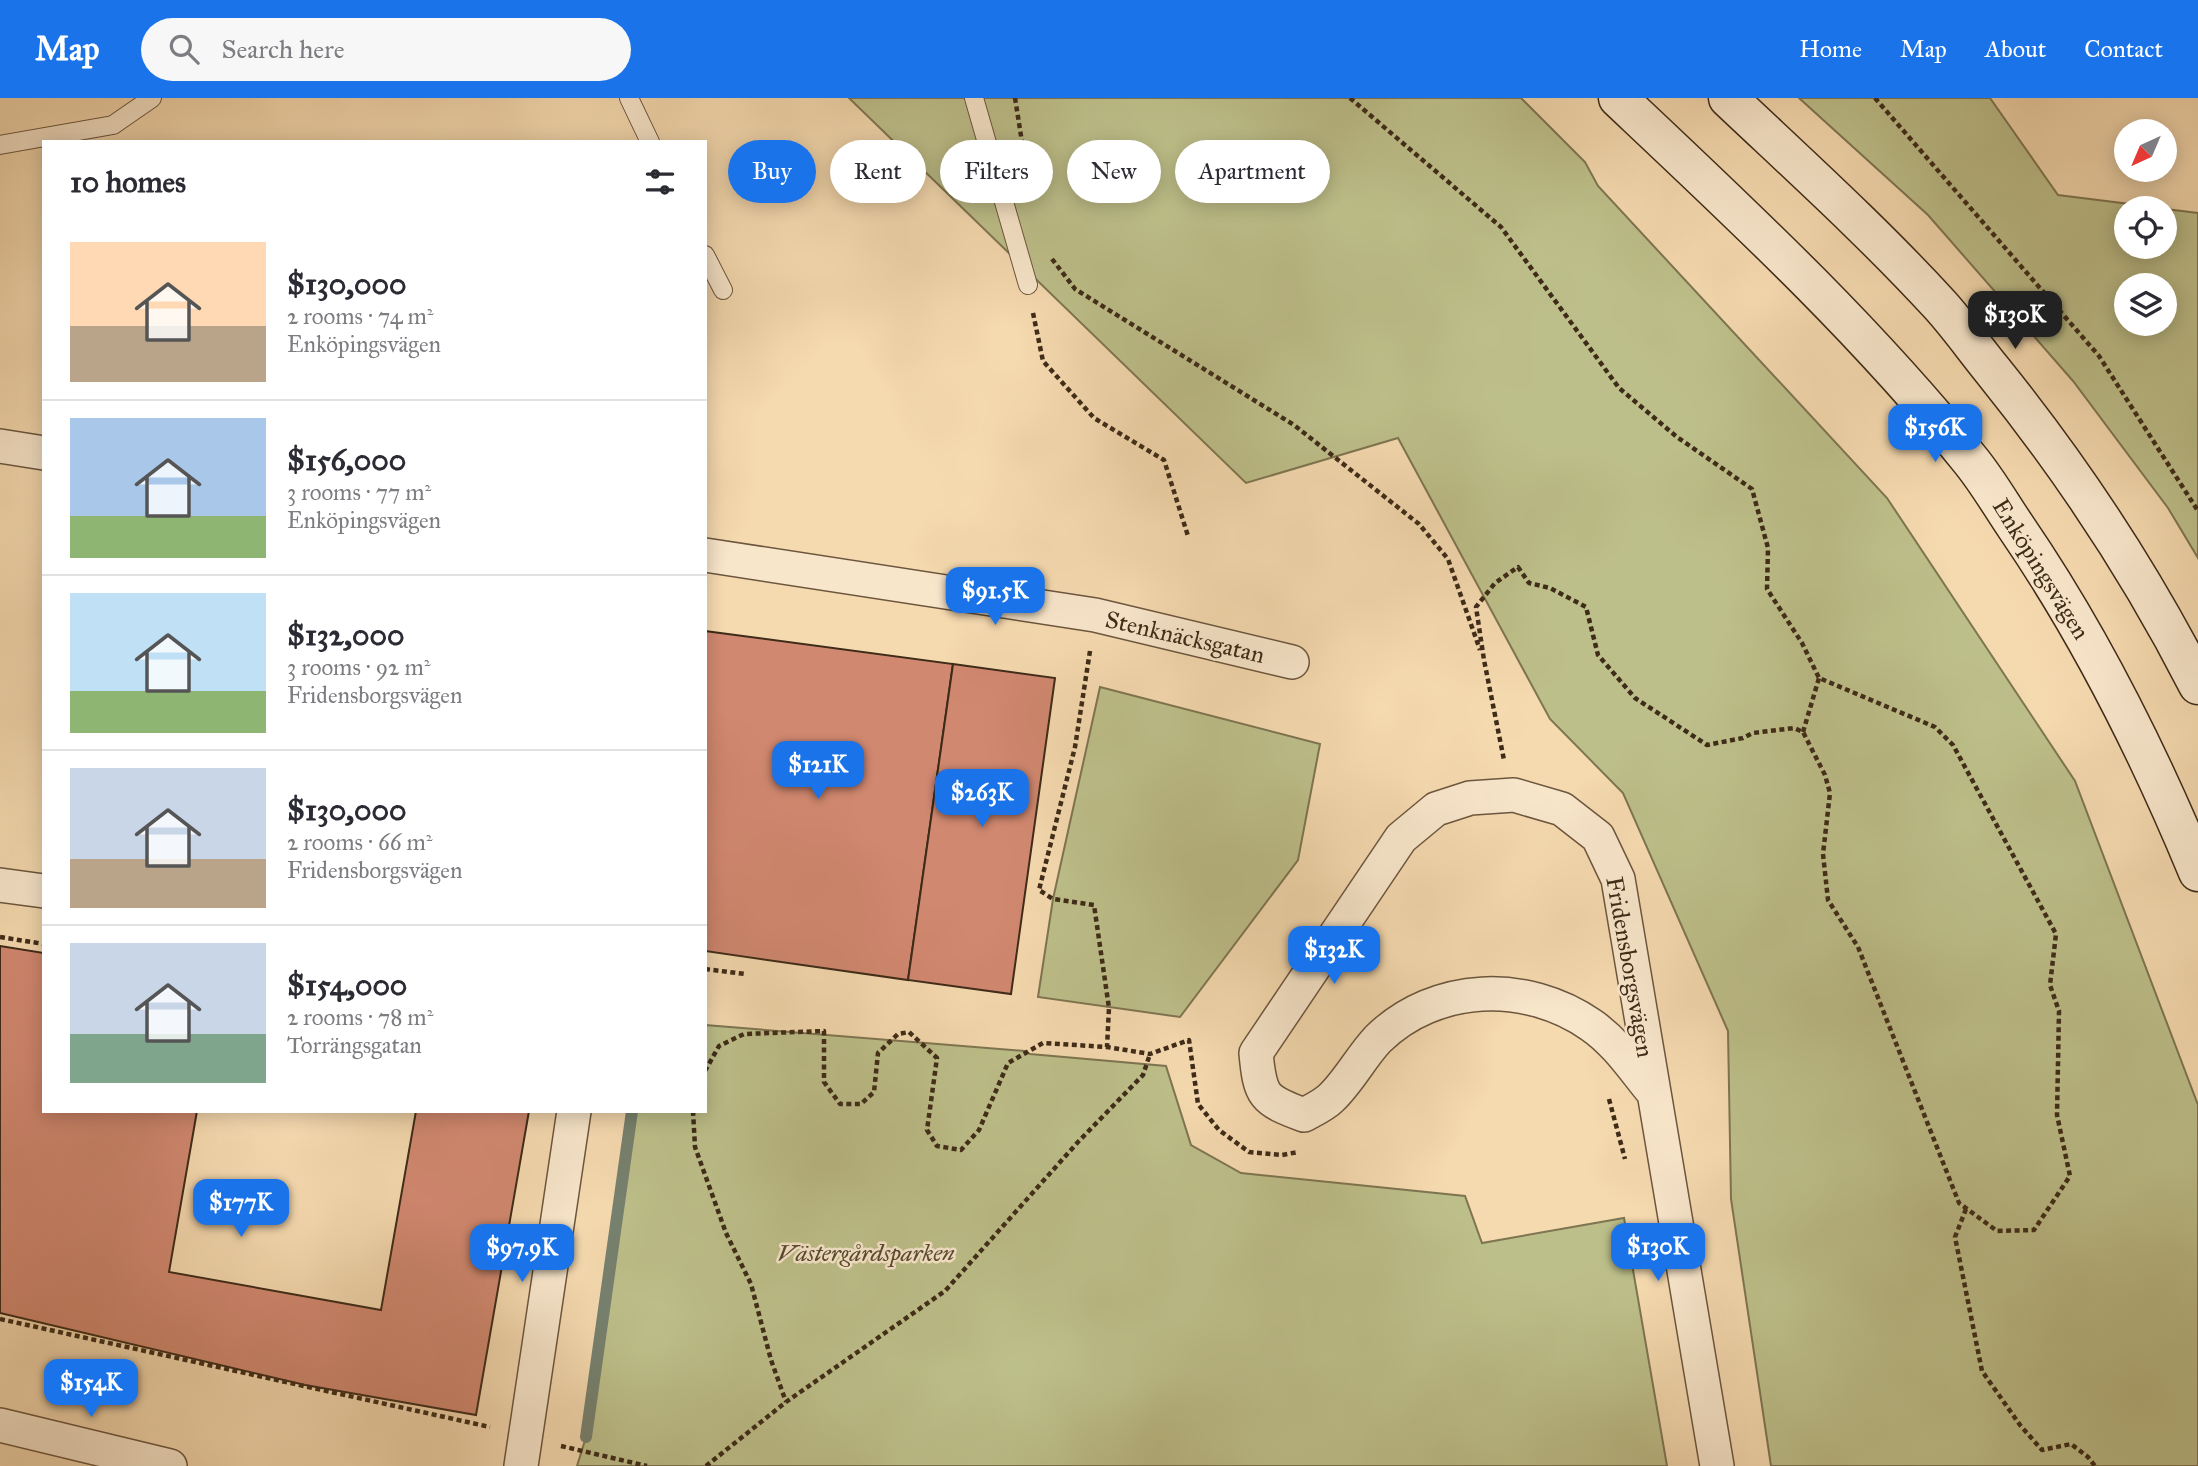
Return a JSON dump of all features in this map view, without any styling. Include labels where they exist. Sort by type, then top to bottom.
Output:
[{"type":"main road","name":"Enköpingsvägen","points":[[1618,98],[1791,261],[1887,362],[1973,463],[2043,565],[2108,676],[2159,777],[2198,872]]},
{"type":"main road","points":[[1728,98],[1842,206],[1941,306],[2027,414],[2110,531],[2171,631],[2198,685]]},
{"type":"street","points":[[0,446],[42,453]]},
{"type":"street","name":"Stenknäcksgatan","points":[[707,555],[1095,615],[1292,662]]},
{"type":"street","name":"Fridensborgsvägen","points":[[1653,1091],[1613,1043],[1564,1008],[1530,997],[1492,993],[1461,995],[1423,1008],[1379,1039],[1330,1099],[1304,1115],[1275,1104],[1259,1085],[1256,1053],[1401,838],[1436,809],[1469,797],[1514,795],[1562,809],[1598,836],[1618,879],[1717,1466]]},
{"type":"street","points":[[0,885],[42,891]]},
{"type":"street","points":[[524,1452],[574,1113]]},
{"type":"street","points":[[0,1425],[170,1466]]},
{"type":"lane","points":[[0,145],[113,125],[152,98]]},
{"type":"lane","points":[[629,98],[649,140]]},
{"type":"lane","points":[[974,98],[1028,285]]},
{"type":"lane","points":[[707,259],[723,290]]},
{"type":"path","points":[[1015,98],[1022,140]]},
{"type":"path","points":[[1350,98],[1501,227],[1619,388],[1677,437],[1752,489],[1768,548],[1767,589],[1802,643],[1819,677],[1935,727],[1953,745],[2056,934],[2050,985],[2059,1012],[2057,1115],[2070,1176],[2034,1230],[1997,1231],[1959,1203],[1858,947],[1828,900],[1823,854],[1830,793],[1825,775],[1803,732],[1794,728],[1753,733],[1743,738],[1707,745],[1635,698],[1598,655],[1586,607],[1550,588],[1529,583],[1518,567],[1495,583],[1476,607],[1500,744],[1514,795]]},
{"type":"path","points":[[1875,98],[2099,356],[2198,511]]},
{"type":"path","points":[[1046,251],[1075,289],[1294,425],[1419,524],[1448,559],[1484,660]]},
{"type":"path","points":[[1028,285],[1043,361],[1094,418],[1164,460],[1188,536]]},
{"type":"path","points":[[1095,615],[1075,747],[1039,890],[1053,899],[1094,905],[1109,1008],[1107,1047]]},
{"type":"path","points":[[1803,732],[1819,677]]},
{"type":"path","points":[[0,937],[42,944]]},
{"type":"path","points":[[707,969],[745,974]]},
{"type":"path","points":[[707,1066],[719,1046],[744,1034],[824,1031],[824,1082],[840,1104],[861,1104],[874,1092],[877,1054],[898,1034],[909,1032],[937,1058],[927,1130],[937,1146],[961,1150],[979,1130],[1007,1063],[1043,1043],[1107,1047],[1150,1054],[1189,1040],[1198,1104],[1219,1130],[1248,1152],[1282,1155],[1306,1150]]},
{"type":"path","points":[[707,1053],[712,1054]]},
{"type":"path","points":[[706,1466],[786,1402],[945,1290],[1078,1142],[1143,1075],[1150,1054]]},
{"type":"path","points":[[1607,1094],[1628,1171]]},
{"type":"path","points":[[693,1113],[695,1147],[726,1233],[751,1284],[771,1360],[786,1402]]},
{"type":"path","points":[[1966,1209],[1955,1237],[1982,1371],[2020,1426],[2042,1450],[2071,1444],[2095,1466]]},
{"type":"path","points":[[0,1319],[460,1420],[524,1452],[647,1466]]},
{"type":"green space","points":[[849,98],[1521,98],[1585,162],[1598,186],[1887,498],[2075,781],[2198,1105],[2198,1466],[1771,1466],[1731,1199],[1728,1031],[1623,793],[1550,719],[1398,438],[1246,483],[957,203],[1053,203],[1053,140],[940,140],[940,186],[926,173],[926,140],[892,140]]},
{"type":"green space","points":[[1799,98],[1990,98],[2058,195],[2114,202],[2114,259],[2177,259],[2177,210],[2198,213],[2198,558],[2168,508],[2073,381],[1928,215]]},
{"type":"green space","points":[[1100,687],[1320,744],[1298,860],[1180,1017],[1038,997],[1053,899]]},
{"type":"green space","name":"Västergårdsparken","points":[[707,1025],[1025,1051],[1030,1054],[1166,1066],[1191,1145],[1241,1173],[1465,1196],[1482,1243],[1624,1218],[1667,1466],[577,1466],[586,1437],[631,1113],[707,1113]]},
{"type":"building","points":[[707,631],[953,664],[908,980],[707,951]]},
{"type":"building","points":[[953,664],[1055,678],[1011,994],[908,980]]},
{"type":"building","points":[[0,946],[42,953],[42,1113],[197,1113],[169,1272],[381,1310],[416,1113],[529,1113],[476,1415],[305,1385],[0,1313]]},
{"type":"waterway","points":[[586,1437],[632,1113]]}]
